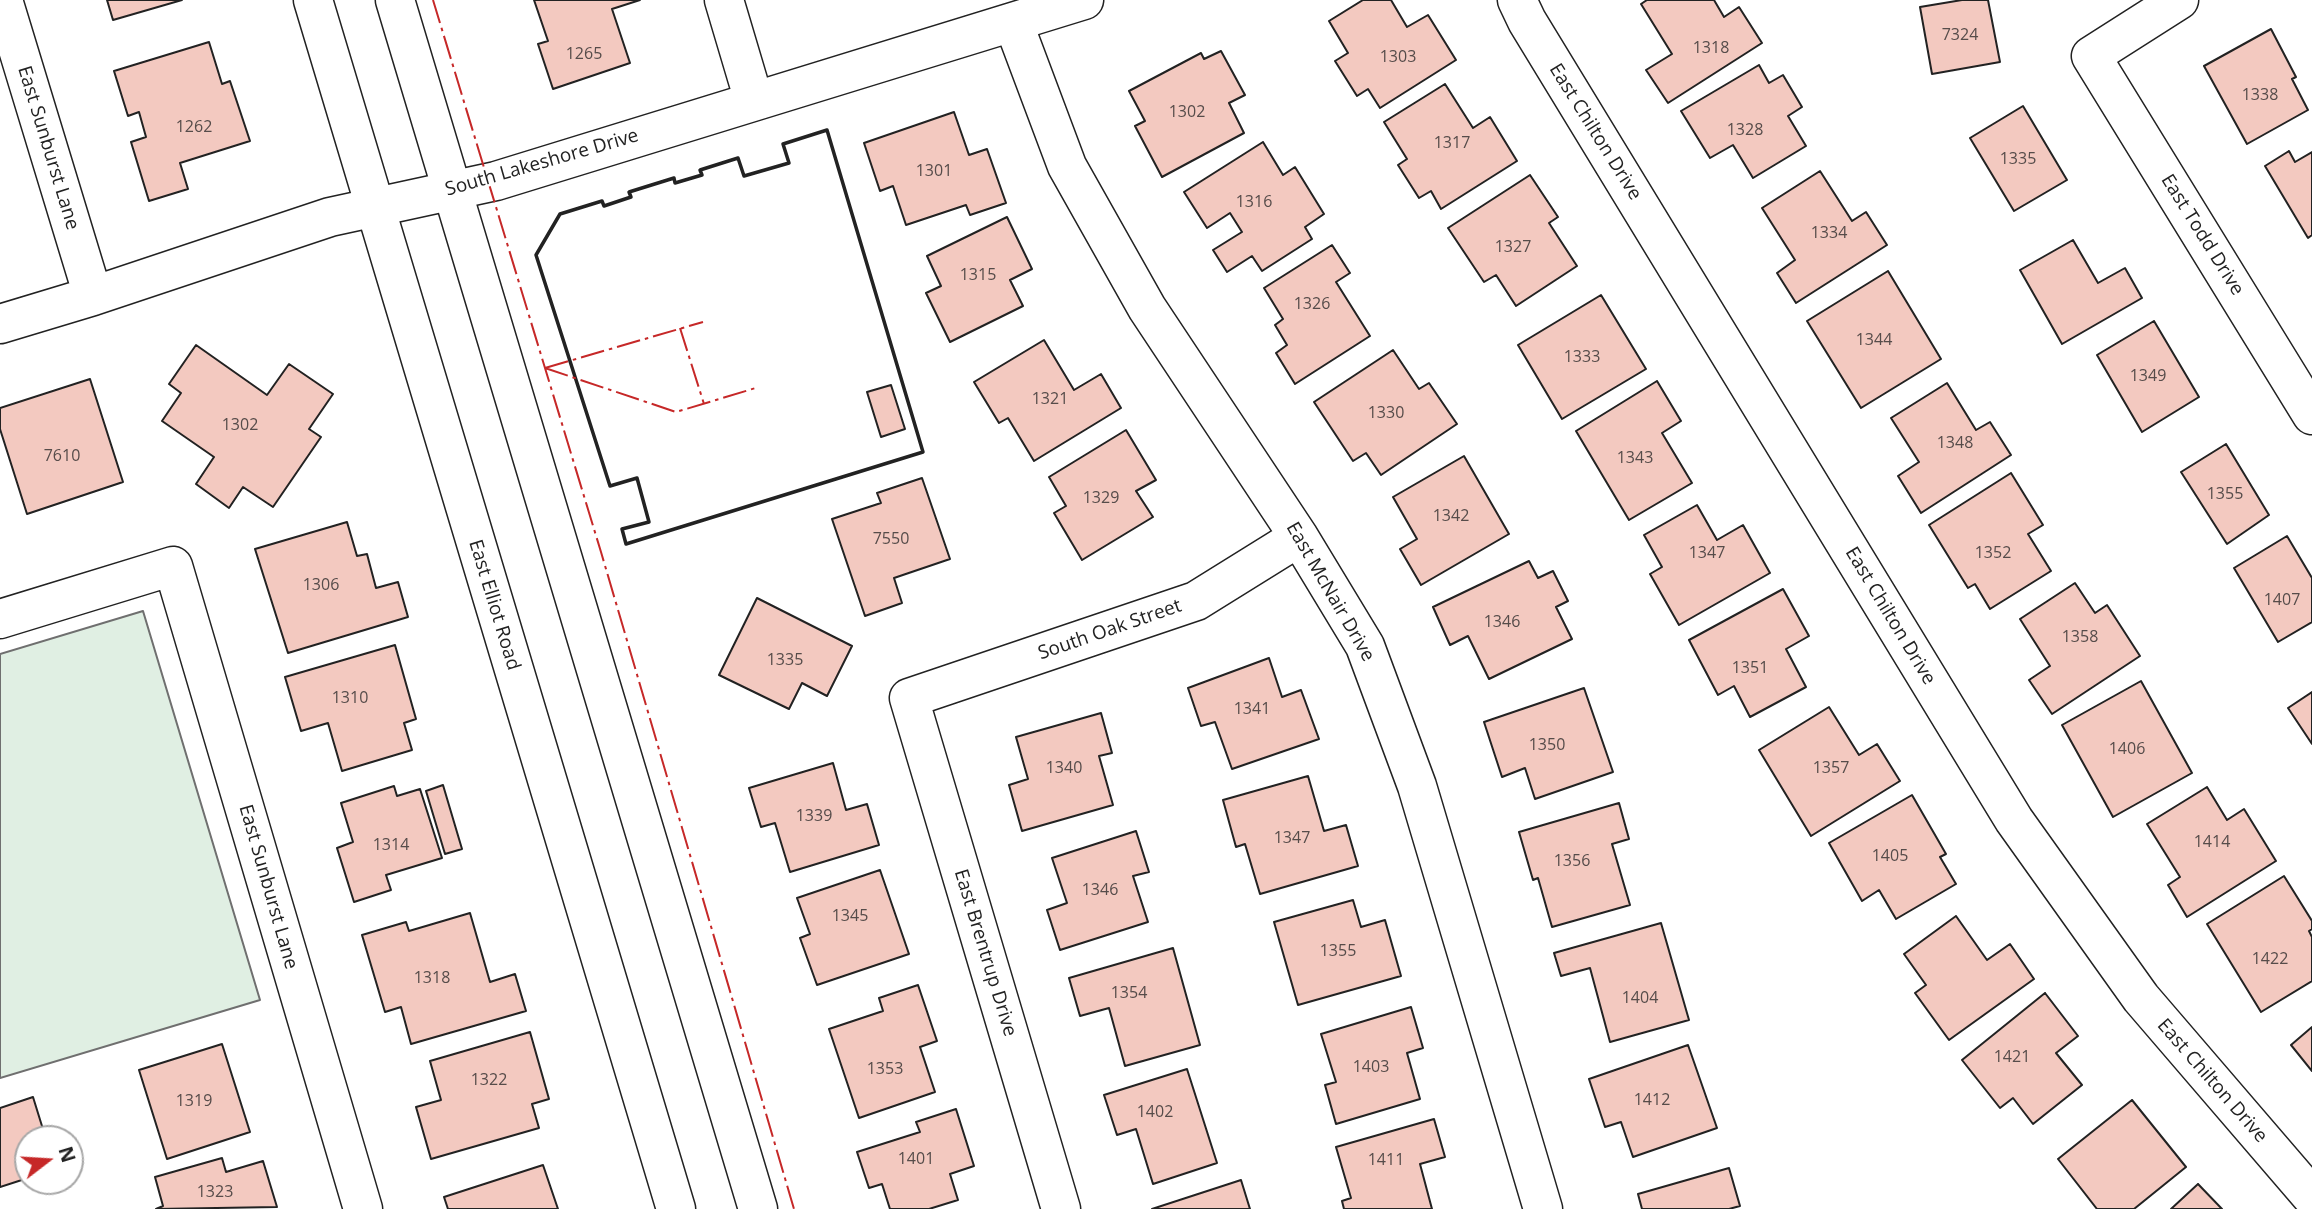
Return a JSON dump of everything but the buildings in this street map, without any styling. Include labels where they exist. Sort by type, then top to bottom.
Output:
[{"type":"street","name":"East Sunburst Lane","points":[[3,0],[93,296]]},
{"type":"street","name":"East Elliot Road","points":[[313,0],[676,1209]]},
{"type":"street","points":[[395,0],[758,1209]]},
{"type":"street","points":[[724,0],[754,101]]},
{"type":"street","name":"South Lakeshore Drive","points":[[0,324],[330,217],[496,181],[1084,0]]},
{"type":"street","name":"East Chilton Drive","points":[[1517,0],[1527,21],[2014,820],[2141,998],[2312,1197]]},
{"type":"street","name":"East Todd Drive","points":[[2179,0],[2091,56],[2312,415]]},
{"type":"street","name":"East McNair Drive","points":[[1013,22],[1067,166],[1147,308],[1299,537],[1365,646],[1417,786],[1543,1209]]},
{"type":"street","name":"South Oak Street","points":[[909,698],[1196,601],[1299,537]]},
{"type":"street","name":"East Sunburst Lane","points":[[0,619],[173,566],[363,1209]]},
{"type":"street","name":"East Brentrup Drive","points":[[909,698],[1061,1209]]},
{"type":"green space","points":[[143,611],[260,1000],[0,1078],[0,654]]},
{"type":"wall","points":[[827,130],[923,452],[626,544],[622,529],[649,522],[637,478],[610,486],[536,255],[560,214],[602,201],[604,206],[631,197],[629,192],[674,178],[675,183],[702,175],[700,170],[738,158],[744,176],[789,163],[783,144],[827,130]]},
{"type":"power","points":[[433,0],[601,552],[794,1209]]},
{"type":"power","points":[[545,368],[703,322]]},
{"type":"power","points":[[680,328],[704,404]]},
{"type":"power","points":[[545,368],[676,412],[759,387]]}]
